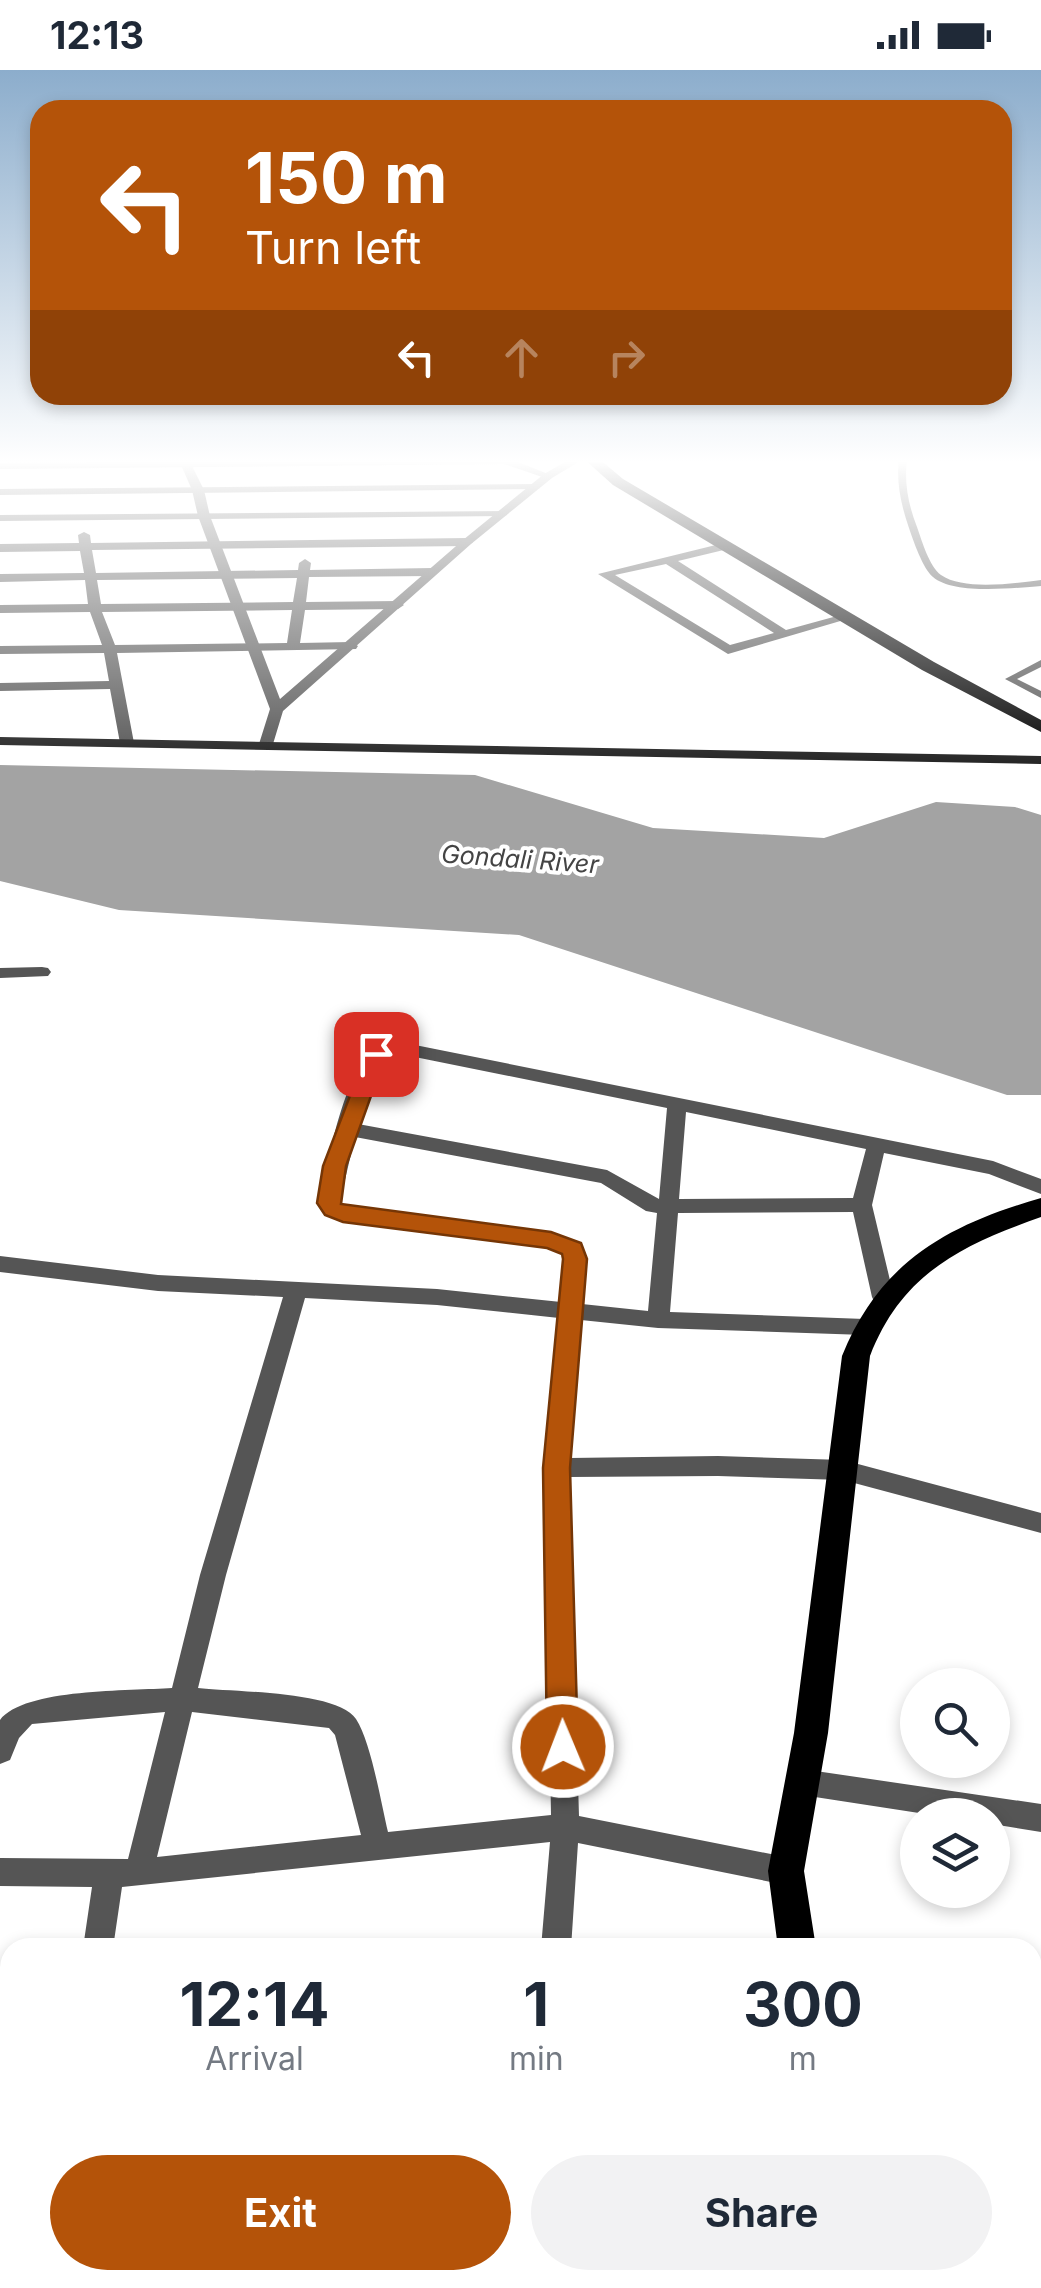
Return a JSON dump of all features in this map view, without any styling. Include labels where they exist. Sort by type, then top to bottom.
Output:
[{"type":"main road","points":[[754,562],[928,666],[1041,727]]},
{"type":"main road","points":[[0,740],[1041,760]]},
{"type":"main road","points":[[796,1938],[786,1871],[802,1782],[856,1356],[865,1327],[883,1297],[913,1268],[981,1228],[1041,1207]]},
{"type":"street","points":[[87,562],[95,608],[110,649],[127,743]]},
{"type":"street","points":[[222,562],[277,710]]},
{"type":"street","points":[[293,647],[305,562]]},
{"type":"street","points":[[266,744],[277,710],[444,562]]},
{"type":"street","points":[[657,562],[604,574],[722,649],[733,650],[848,617]]},
{"type":"street","points":[[672,562],[785,635]]},
{"type":"street","points":[[0,578],[432,572]]},
{"type":"street","points":[[0,610],[398,605]]},
{"type":"street","points":[[0,650],[351,646]]},
{"type":"street","points":[[0,687],[114,685]]},
{"type":"street","points":[[0,973],[42,972]]},
{"type":"street","points":[[557,1938],[564,1827],[557,1468],[575,1259],[572,1249],[563,1244],[333,1210],[329,1203],[335,1166],[370,1062],[386,1049],[400,1048],[993,1168],[1041,1187]]},
{"type":"street","points":[[658,1320],[677,1106]]},
{"type":"street","points":[[349,1130],[607,1176],[643,1202],[667,1207],[862,1205]]},
{"type":"street","points":[[877,1145],[862,1205],[883,1297]]},
{"type":"street","points":[[0,1264],[158,1283],[437,1297],[658,1320],[865,1327]]},
{"type":"street","points":[[101,1938],[182,1698],[212,1575],[296,1290]]},
{"type":"street","points":[[557,1468],[718,1466],[843,1470],[1041,1523]]},
{"type":"street","points":[[0,1751],[9,1727],[22,1713],[182,1698],[338,1718],[347,1729],[378,1847]]},
{"type":"street","points":[[802,1782],[1041,1818]]},
{"type":"street","points":[[0,1872],[124,1873],[564,1827],[786,1871]]},
{"type":"lane","points":[[930,562],[935,575],[951,582],[1002,587],[1041,583]]},
{"type":"lane","points":[[1041,663],[1010,679],[1041,695]]},
{"type":"water","name":"Gondali River","points":[[0,765],[475,775],[653,828],[824,838],[936,802],[1015,807],[1041,815],[1041,1095],[1007,1095],[519,935],[119,910],[0,881]]},
{"type":"route","points":[[376,1054],[335,1166],[329,1203],[333,1210],[551,1240],[572,1249],[575,1259],[557,1468],[563,1747]]}]
